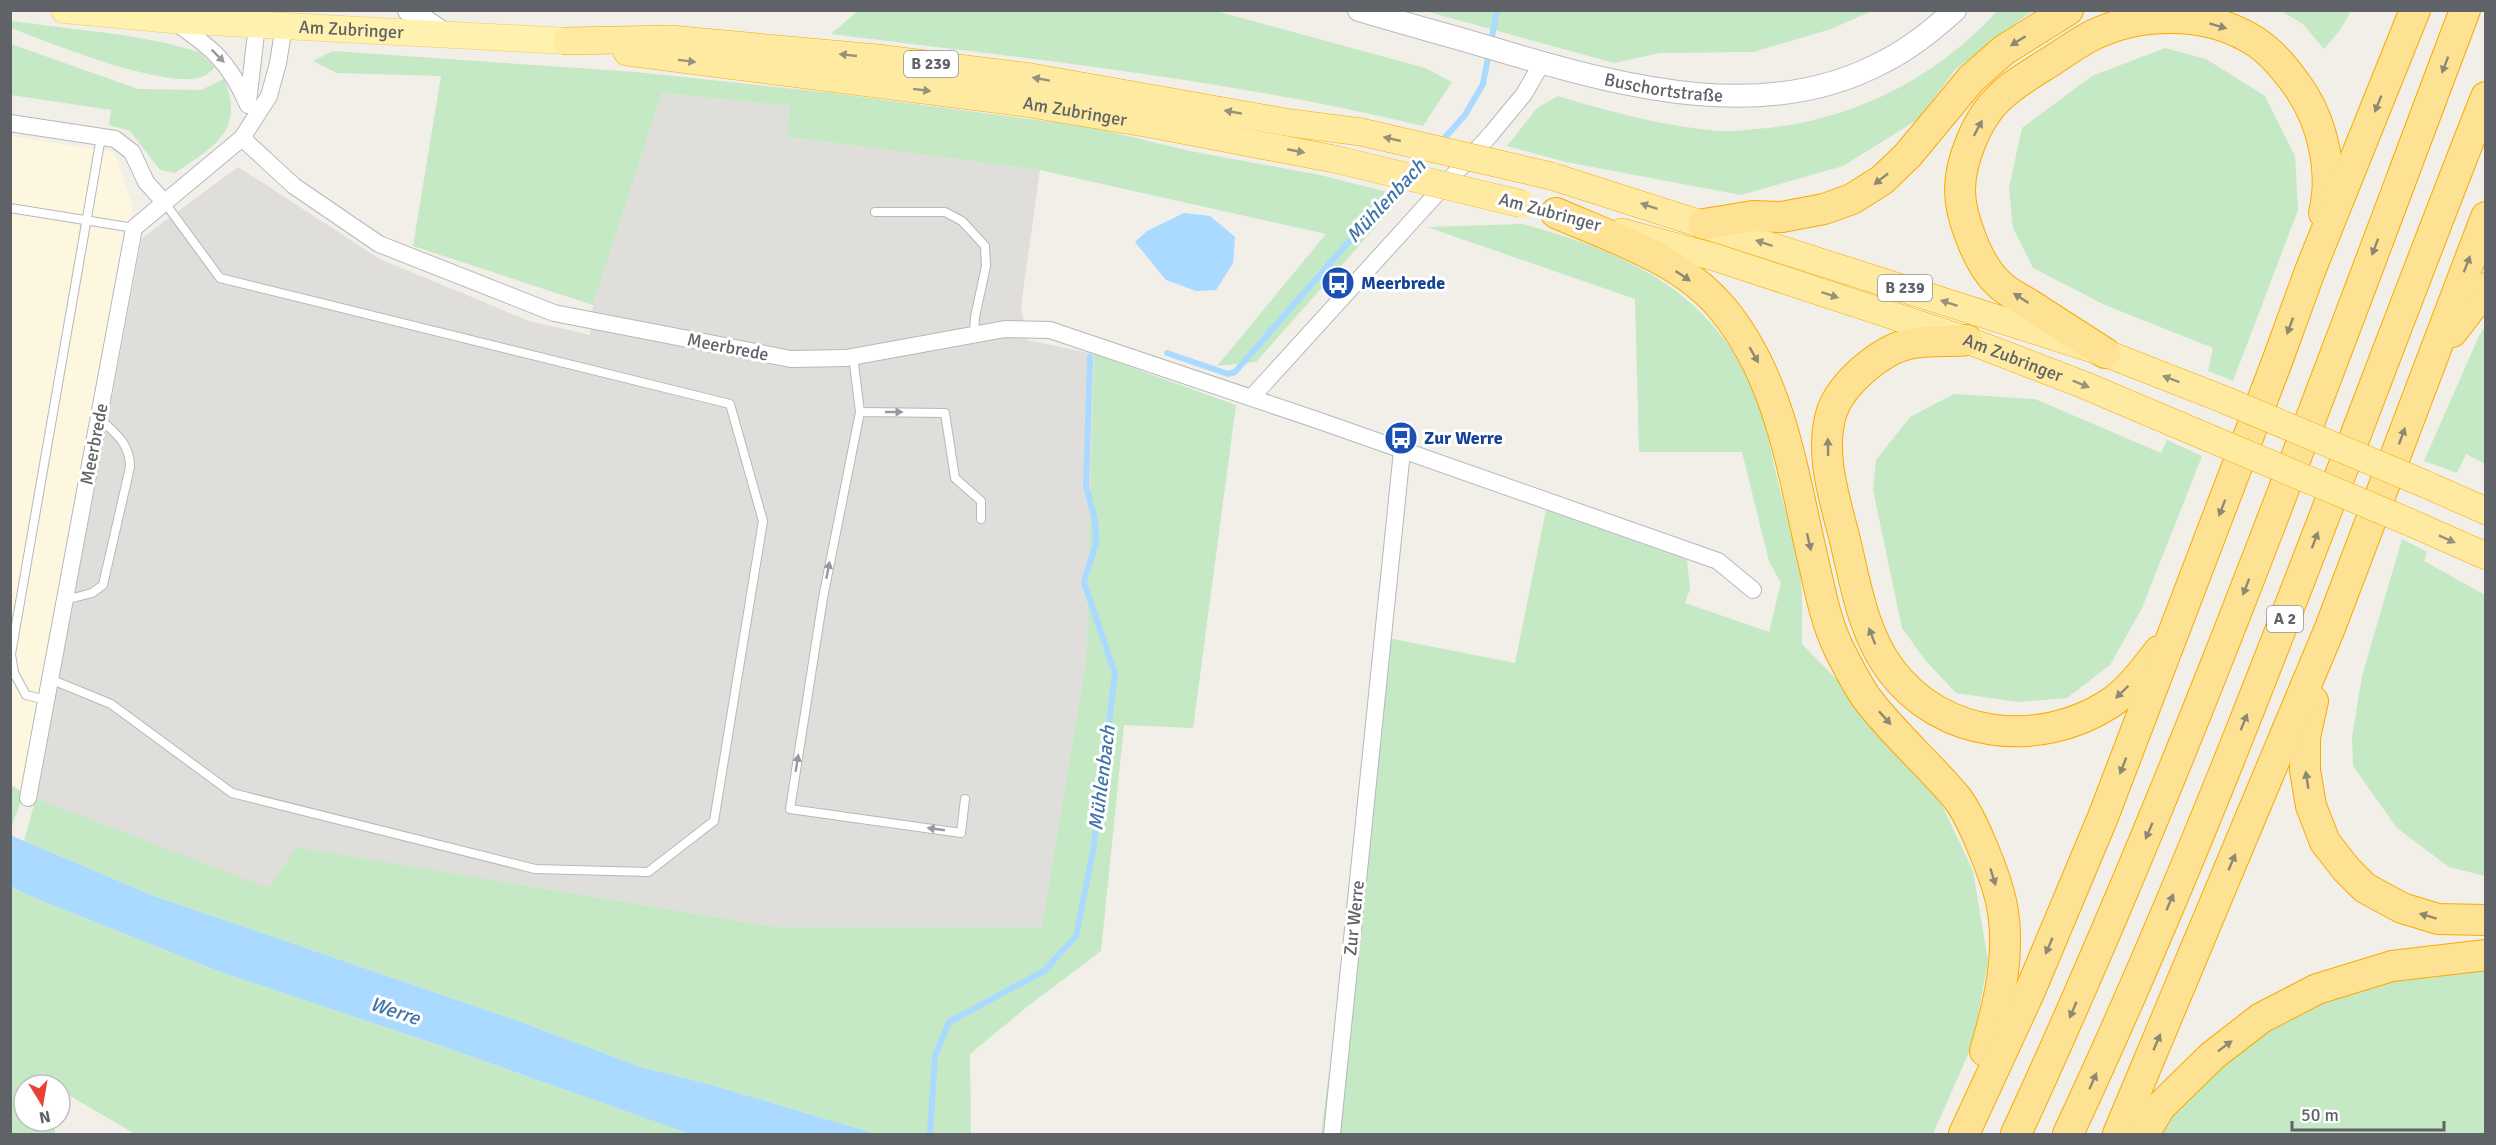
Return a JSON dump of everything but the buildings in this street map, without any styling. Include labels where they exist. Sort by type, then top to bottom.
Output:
[{"type":"highway","points":[[1704,224],[1752,216],[1782,217],[1824,209],[1852,198],[1882,180],[1908,155],[1971,79],[2004,50],[2068,10]]},
{"type":"highway","points":[[1966,1129],[2030,991],[2098,828],[2175,633],[2310,271],[2415,10]]},
{"type":"highway","name":"A 2","points":[[2016,1134],[2068,1020],[2180,758],[2466,10]]},
{"type":"highway","points":[[2105,353],[1998,284],[1977,254],[1965,222],[1960,189],[1967,152],[1978,126],[1996,100],[2020,81],[2092,35],[2132,22],[2160,17],[2198,20],[2228,29],[2255,42],[2283,66],[2316,119],[2327,171],[2325,208],[2310,271]]},
{"type":"highway","name":"Am Zubringer","points":[[567,41],[670,39],[877,58],[1031,77],[1291,123],[1361,132],[1551,176],[2105,353],[2225,400],[2486,511]]},
{"type":"highway","name":"Am Zubringer","points":[[567,41],[642,55],[1025,103],[1156,125],[1334,159],[1556,213],[1714,257],[1967,340],[2209,438],[2486,556]]},
{"type":"highway","name":"A 2","points":[[2068,1134],[2182,875],[2265,669],[2486,97]]},
{"type":"highway","points":[[1556,213],[1651,255],[1690,279],[1721,307],[1745,341],[1763,371],[1781,423],[1820,590],[1837,645],[1865,696],[1959,801],[1988,861],[2001,902],[2005,954],[1998,1008],[1982,1060],[1966,1129]]},
{"type":"highway","points":[[2118,1134],[2330,628],[2486,217]]},
{"type":"highway","points":[[2423,378],[2466,312],[2486,288]]},
{"type":"highway","points":[[1967,340],[1908,344],[1874,360],[1851,381],[1832,410],[1827,443],[1831,484],[1862,607],[1875,644],[1890,669],[1915,696],[1946,717],[1987,730],[2030,732],[2067,725],[2110,703],[2138,678],[2175,633]]},
{"type":"highway","points":[[2330,628],[2305,737],[2305,770],[2311,806],[2325,842],[2346,869],[2365,888],[2402,908],[2438,919],[2486,920]]},
{"type":"highway","points":[[2144,1134],[2160,1107],[2212,1056],[2261,1018],[2317,989],[2392,966],[2486,955]]},
{"type":"main road","name":"Am Zubringer","points":[[64,10],[172,20],[286,18],[444,34],[567,41]]},
{"type":"main road","points":[[409,10],[444,34]]},
{"type":"main road","name":"Buschortstraße","points":[[1359,10],[1542,63],[1624,83],[1696,95],[1753,96],[1802,90],[1845,78],[1884,62],[1926,36],[1955,10]]},
{"type":"street","points":[[246,131],[258,18]]},
{"type":"street","points":[[134,228],[246,131],[268,96],[278,63],[286,18]]},
{"type":"street","points":[[172,20],[221,58],[239,84],[248,105]]},
{"type":"street","points":[[1252,398],[1491,134],[1524,94],[1542,63]]},
{"type":"street","points":[[10,123],[115,140],[132,152],[146,182],[165,203]]},
{"type":"street","name":"Meerbrede","points":[[246,131],[294,186],[379,244],[554,313],[791,359],[853,357],[1005,329],[1050,330],[1718,561],[1753,590]]},
{"type":"street","name":"Meerbrede","points":[[28,798],[134,228]]},
{"type":"street","name":"Zur Werre","points":[[1332,1134],[1402,451]]},
{"type":"lane","points":[[46,700],[26,695],[14,673],[11,654],[101,137]]},
{"type":"lane","points":[[50,679],[111,704],[232,793],[535,869],[648,872],[714,821],[763,521],[730,404],[220,278],[165,203]]},
{"type":"lane","points":[[10,208],[134,228]]},
{"type":"lane","points":[[875,212],[945,212],[962,221],[985,246],[986,266],[975,317],[974,335]]},
{"type":"lane","points":[[853,357],[860,412],[823,598],[790,809],[961,833],[965,799]]},
{"type":"lane","points":[[860,412],[945,413],[956,478],[981,501],[981,519]]},
{"type":"lane","points":[[65,600],[92,593],[104,585],[130,467],[130,454],[125,443],[99,418]]},
{"type":"shaded area","points":[[662,93],[789,106],[787,137],[1040,170],[1021,306],[1027,340],[1094,354],[1086,663],[1043,927],[776,927],[297,847],[268,889],[36,798],[142,238],[238,167],[380,259],[529,321],[590,335],[593,305]]},
{"type":"shaded area","points":[[10,136],[114,152],[133,207],[24,793],[10,785]]},
{"type":"green space","points":[[1998,10],[2032,11],[1955,70],[1917,120],[1843,166],[1741,195],[1566,162],[1507,146],[1537,108],[1558,96],[1637,118],[1718,131],[1790,125],[1823,118],[1888,94],[1918,77],[1947,57]]},
{"type":"green space","points":[[858,11],[1216,11],[1425,68],[1452,82],[1423,126],[1276,95],[1203,83],[831,34]]},
{"type":"green space","points":[[1425,11],[1872,11],[1831,29],[1753,52],[1660,53],[1614,63]]},
{"type":"green space","points":[[2281,11],[2351,11],[2340,30],[2324,49],[2303,24]]},
{"type":"green space","points":[[10,21],[123,35],[166,43],[199,52],[215,67],[204,76],[187,79],[138,72],[79,54],[11,28]]},
{"type":"green space","points":[[11,44],[138,89],[201,90],[224,79],[230,97],[231,112],[228,125],[213,146],[175,173],[160,170],[130,131],[109,125],[111,110],[11,95]]},
{"type":"green space","points":[[2165,48],[2206,59],[2265,96],[2295,156],[2298,210],[2233,381],[2208,371],[2213,348],[2105,305],[2033,268],[2013,228],[2009,188],[2022,128],[2092,76]]},
{"type":"green space","points":[[333,51],[636,72],[831,93],[1090,127],[1190,151],[1320,175],[1403,196],[1256,362],[1217,366],[1326,234],[1040,170],[787,137],[789,106],[662,93],[593,305],[413,246],[441,76],[337,73],[313,61]]},
{"type":"green space","points":[[1523,224],[1594,247],[1627,261],[1657,278],[1686,299],[1711,323],[1733,352],[1752,386],[1760,408],[1794,542],[1802,589],[1802,644],[1847,690],[1941,803],[1973,871],[1988,961],[1973,1043],[1933,1134],[1321,1134],[1329,1073],[1342,1075],[1388,638],[1515,663],[1546,510],[1687,560],[1690,589],[1685,603],[1769,632],[1781,583],[1769,561],[1742,452],[1639,452],[1635,299],[1427,227]]},
{"type":"green space","points":[[2485,327],[2485,464],[2466,454],[2457,473],[2424,461]]},
{"type":"green space","points":[[1094,354],[1236,405],[1193,728],[1124,725],[1101,951],[1028,1006],[970,1054],[971,1134],[876,1134],[715,1086],[641,1067],[521,1022],[154,896],[24,841],[36,798],[268,888],[297,847],[776,927],[1042,927],[1086,663]]},
{"type":"green space","points":[[1954,394],[2035,399],[2161,453],[2167,440],[2202,456],[2142,608],[2110,665],[2067,698],[2018,702],[1956,693],[1925,660],[1902,628],[1873,490],[1876,460],[1910,417]]},
{"type":"green space","points":[[2402,539],[2427,552],[2424,561],[2485,595],[2485,876],[2449,867],[2397,828],[2353,766],[2352,738],[2362,676]]},
{"type":"green space","points":[[11,785],[24,793],[11,828]]},
{"type":"green space","points":[[10,886],[218,971],[436,1044],[690,1134],[135,1134],[72,1097],[72,1073],[12,1073],[12,1133],[55,1134],[11,1134]]},
{"type":"green space","points":[[2485,971],[2485,1134],[2158,1134],[2196,1088],[2222,1064],[2267,1031],[2291,1018],[2368,987],[2417,977]]},
{"type":"water","points":[[1184,213],[1210,216],[1235,237],[1233,263],[1216,290],[1196,291],[1166,280],[1135,242],[1147,231]]},
{"type":"water","name":"Werre","points":[[10,835],[154,896],[521,1022],[641,1067],[715,1086],[876,1134],[690,1134],[436,1044],[218,971],[25,894],[11,886]]},
{"type":"waterway","name":"Mühlenbach","points":[[1491,42],[1497,10]]},
{"type":"waterway","name":"Mühlenbach","points":[[1441,142],[1465,115],[1483,84],[1489,52]]},
{"type":"waterway","name":"Mühlenbach","points":[[1167,353],[1228,374],[1235,372],[1344,247],[1370,223],[1405,183]]},
{"type":"waterway","name":"Mühlenbach","points":[[930,1134],[935,1056],[949,1022],[1044,971],[1076,936],[1093,851],[1115,674],[1084,582],[1096,543],[1095,520],[1086,486],[1090,357]]},
{"type":"place","name":"Meerbrede","points":[[1338,283]]},
{"type":"place","name":"Zur Werre","points":[[1401,438]]}]
